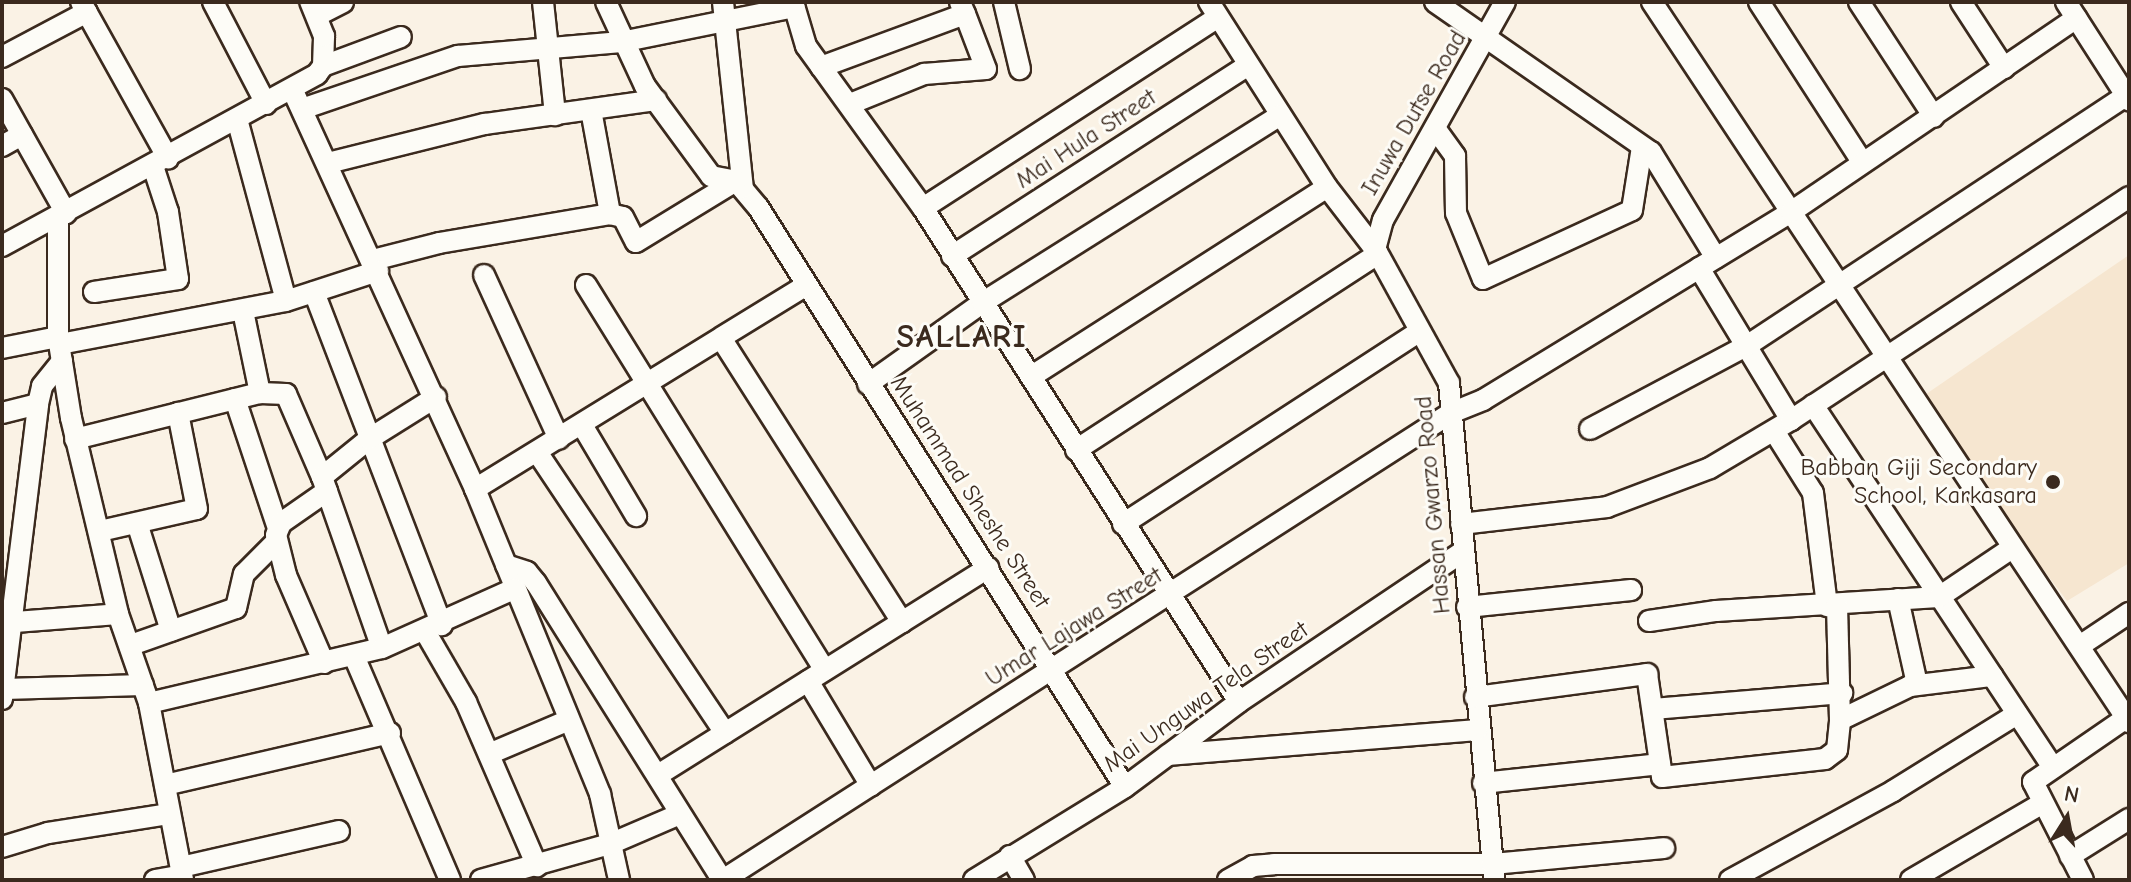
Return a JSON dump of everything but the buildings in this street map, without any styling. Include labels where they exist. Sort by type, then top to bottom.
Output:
[{"type":"street","points":[[213,2],[266,104]]},
{"type":"street","points":[[323,66],[324,36],[314,9],[343,2]]},
{"type":"street","points":[[543,2],[555,115]]},
{"type":"street","points":[[606,2],[621,42],[656,100],[711,176],[740,185]]},
{"type":"street","points":[[1004,2],[1020,69]]},
{"type":"street","points":[[1435,2],[1651,152],[1748,345],[1813,493],[1832,605],[1842,693],[1837,750],[1825,759],[1666,777],[1660,764],[1647,674],[1475,697]]},
{"type":"street","name":"Inuwa Dutse Road","points":[[1377,252],[1383,220],[1437,131],[1505,2]]},
{"type":"street","points":[[1652,2],[1836,285],[2128,719],[2033,782],[2041,804],[2082,880]]},
{"type":"street","points":[[1759,2],[1862,162]]},
{"type":"street","points":[[1859,2],[1934,117]]},
{"type":"street","points":[[1961,2],[2004,68]]},
{"type":"street","points":[[2,246],[266,104],[298,100],[458,56],[621,42],[725,12],[793,4],[799,32],[821,67],[923,208],[1032,376],[1168,598],[1239,702]]},
{"type":"street","points":[[2,57],[84,7],[161,162],[178,279],[94,292]]},
{"type":"street","points":[[821,67],[962,8],[986,69],[917,76],[850,104]]},
{"type":"street","points":[[923,208],[1213,10]]},
{"type":"street","name":"Hassan Gwarzo Road","points":[[1213,10],[1327,187],[1377,252],[1449,383],[1477,730],[1493,872]]},
{"type":"street","points":[[1590,429],[1748,345],[2128,98],[2071,10]]},
{"type":"street","name":"Umar Lajawa Street","points":[[723,880],[1168,598],[1451,413],[1483,400],[1791,212],[2004,68],[2071,10]]},
{"type":"street","points":[[725,12],[740,185]]},
{"type":"street","points":[[298,100],[323,66],[401,37]]},
{"type":"street","name":"Mai Hula Street","points":[[952,256],[1248,65]]},
{"type":"street","points":[[2,99],[62,215],[60,348],[75,439],[118,614],[146,694],[182,874]]},
{"type":"street","points":[[298,100],[436,397],[475,489],[600,794],[619,880]]},
{"type":"street","points":[[328,163],[485,124],[656,100]]},
{"type":"street","points":[[591,110],[610,214]]},
{"type":"street","points":[[868,384],[982,303],[1280,115]]},
{"type":"street","points":[[237,119],[286,301]]},
{"type":"street","points":[[1437,131],[1455,156],[1456,213],[1483,279],[1632,210],[1642,147]]},
{"type":"street","points":[[2,146],[22,135]]},
{"type":"street","points":[[2,348],[60,348],[243,311],[314,292],[439,243],[610,214],[623,217],[636,242],[740,185]]},
{"type":"street","name":"Muhammad Sheshe Street","points":[[740,185],[1055,670],[1125,787]]},
{"type":"street","points":[[1032,376],[1327,187]]},
{"type":"street","points":[[1461,524],[1622,503],[1710,468],[1782,426],[2129,197]]},
{"type":"street","points":[[1076,450],[1377,252]]},
{"type":"street","points":[[484,275],[559,439]]},
{"type":"street","points":[[586,285],[649,383],[816,675],[871,786]]},
{"type":"street","points":[[475,489],[805,286]]},
{"type":"street","points":[[314,292],[369,439],[434,629],[489,754],[528,872]]},
{"type":"street","points":[[243,311],[260,393]]},
{"type":"street","points":[[1123,524],[1420,331]]},
{"type":"street","points":[[721,338],[902,622]]},
{"type":"street","points":[[60,348],[42,386],[38,404],[23,537],[6,622],[3,694],[146,694],[324,663],[382,648],[434,629],[514,589]]},
{"type":"street","points":[[75,439],[260,393],[290,398],[382,648]]},
{"type":"street","points":[[131,645],[236,608],[244,574],[324,484],[369,439],[436,397]]},
{"type":"street","points":[[235,399],[277,535],[324,663]]},
{"type":"street","points":[[2,413],[38,404]]},
{"type":"street","points":[[1813,405],[2053,768]]},
{"type":"street","points":[[100,531],[199,506],[178,413]]},
{"type":"street","points":[[582,425],[636,516]]},
{"type":"street","points":[[537,452],[725,733]]},
{"type":"street","points":[[137,523],[171,631]]},
{"type":"street","points":[[2,538],[23,537]]},
{"type":"street","points":[[1649,621],[1939,597],[2012,548]]},
{"type":"street","name":"Mai Unguwa Tela Street","points":[[974,880],[1125,787],[1239,702],[1464,551]]},
{"type":"street","points":[[506,565],[527,572],[536,583],[723,880]]},
{"type":"street","points":[[658,775],[988,568]]},
{"type":"street","points":[[1467,607],[1631,590]]},
{"type":"street","points":[[1898,599],[1917,684]]},
{"type":"street","points":[[2081,645],[2129,613]]},
{"type":"street","points":[[6,622],[118,614]]},
{"type":"street","points":[[354,656],[390,733],[450,880]]},
{"type":"street","points":[[1840,720],[1917,684],[1992,676]]},
{"type":"street","points":[[1653,709],[1842,693]]},
{"type":"street","points":[[1730,880],[1893,791],[2017,714]]},
{"type":"street","points":[[489,754],[569,720]]},
{"type":"street","points":[[1168,755],[1477,730]]},
{"type":"street","points":[[165,785],[390,733]]},
{"type":"street","points":[[1483,783],[1660,764]]},
{"type":"street","points":[[1911,880],[2041,804]]},
{"type":"street","points":[[2,847],[48,833],[170,814]]},
{"type":"street","points":[[481,880],[528,872],[610,844],[680,814]]},
{"type":"street","points":[[2070,856],[2129,819]]},
{"type":"street","points":[[155,880],[339,831]]},
{"type":"street","points":[[1228,880],[1254,873],[1493,872],[1664,848]]},
{"type":"street","points":[[1010,856],[1024,880]]},
{"type":"shaded area","name":"Babban Giji Secondary School, Karkasara","points":[[2129,255],[2129,563],[2067,601],[1916,401]]},
{"type":"place","name":"Babban Giji Secondary School, Karkasara","points":[[2053,482]]},
{"type":"district","name":"SALLARI","points":[[962,337]]}]
